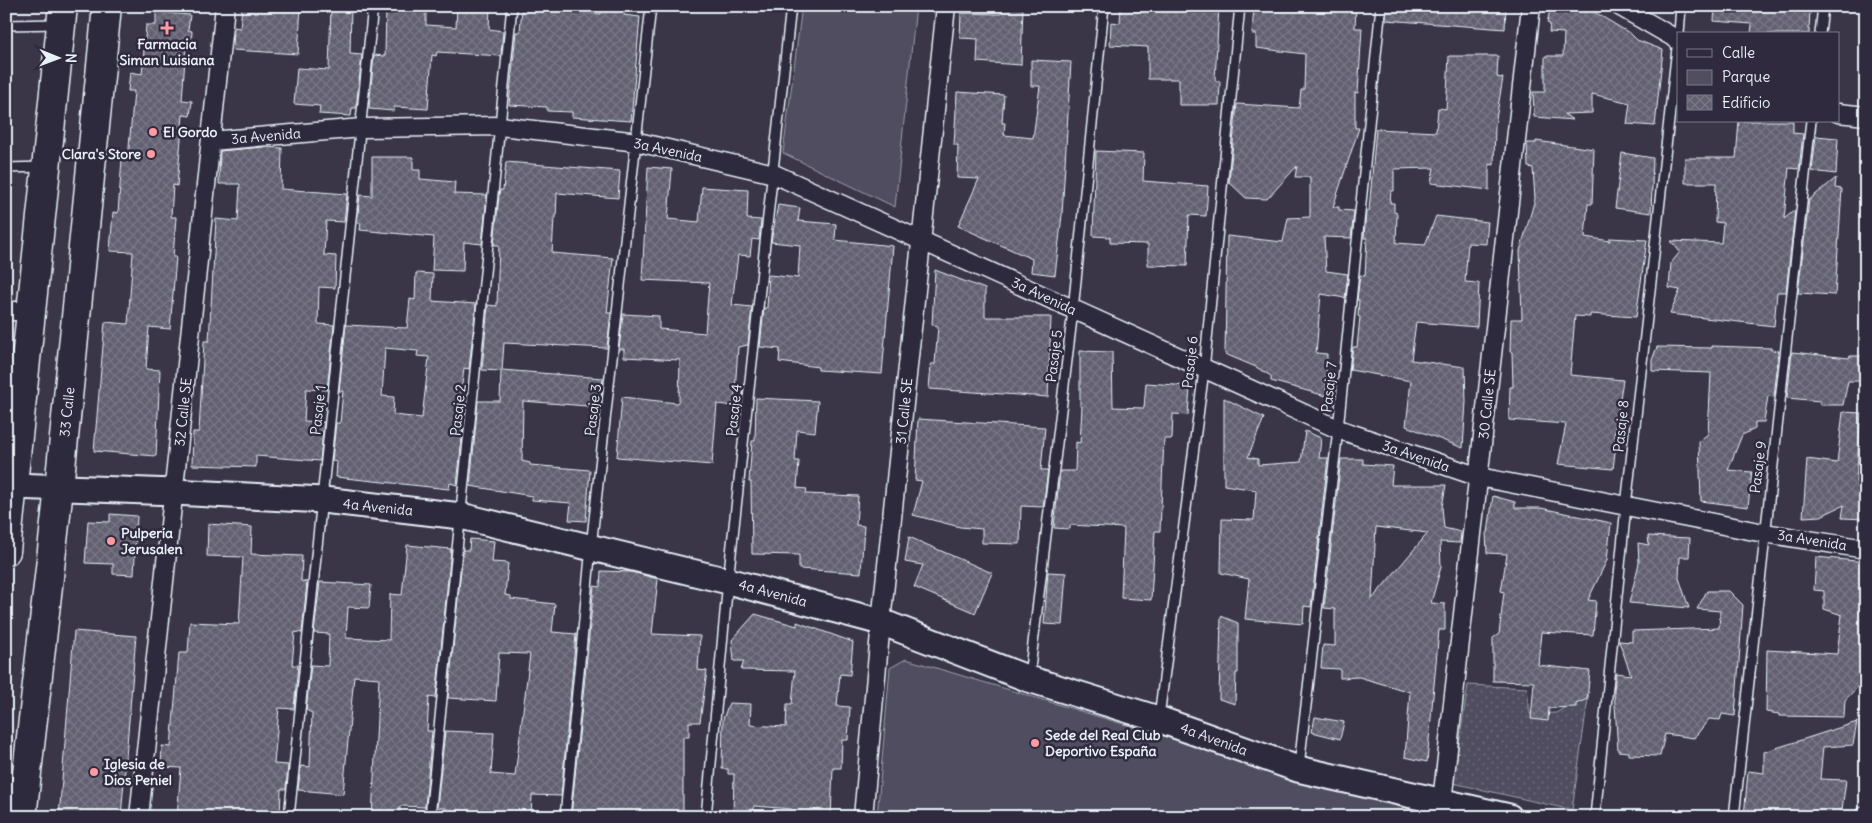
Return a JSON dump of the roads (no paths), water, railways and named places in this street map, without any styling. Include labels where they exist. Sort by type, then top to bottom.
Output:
[{"type":"main road","name":"33 Calle","points":[[22,817],[59,488],[107,6]]},
{"type":"main road","points":[[6,551],[13,486],[12,452],[19,311],[46,167],[62,15]]},
{"type":"street","name":"32 Calle SE","points":[[139,817],[225,6]]},
{"type":"street","name":"31 Calle SE","points":[[863,817],[881,622],[923,240],[946,6]]},
{"type":"street","name":"30 Calle SE","points":[[1442,802],[1531,6]]},
{"type":"street","points":[[1619,6],[1677,39]]},
{"type":"street","points":[[1840,113],[1866,116]]},
{"type":"street","name":"3a Avenida","points":[[211,142],[362,128],[500,126],[638,142],[774,174],[1338,429],[1479,477],[1764,533],[1866,549]]},
{"type":"street","name":"4a Avenida","points":[[13,486],[323,500],[461,516],[728,581],[881,622],[1029,679],[1158,719],[1298,769],[1509,817]]},
{"type":"lane","name":"Pasaje 1","points":[[289,817],[362,128],[373,6]]},
{"type":"lane","name":"Pasaje 2","points":[[430,817],[512,6]]},
{"type":"lane","name":"Pasaje 3","points":[[564,817],[591,547],[652,6]]},
{"type":"lane","name":"Pasaje 4","points":[[706,817],[728,581],[774,174],[790,6]]},
{"type":"lane","name":"Pasaje 5","points":[[1029,679],[1073,310],[1104,6]]},
{"type":"lane","name":"Pasaje 6","points":[[1158,719],[1204,370],[1240,6]]},
{"type":"lane","name":"Pasaje 7","points":[[1298,769],[1338,429],[1380,6]]},
{"type":"lane","points":[[1679,32],[1682,6]]},
{"type":"lane","points":[[1820,32],[1823,6]]},
{"type":"lane","points":[[6,25],[62,15]]},
{"type":"lane","name":"Pasaje 8","points":[[1595,817],[1626,506],[1677,49]]},
{"type":"lane","name":"Pasaje 9","points":[[1734,817],[1811,122]]},
{"type":"lane","points":[[6,168],[46,167]]},
{"type":"place","name":"Farmacia Siman Luisiana","points":[[167,28]]},
{"type":"place","name":"El Gordo","points":[[153,132]]},
{"type":"place","name":"Clara's Store","points":[[151,154]]},
{"type":"place","name":"Pulpería Jerusalen","points":[[111,541]]},
{"type":"place","name":"Sede del Real Club Deportivo España","points":[[1035,743]]},
{"type":"place","name":"Iglesia de Dios Peniel","points":[[94,772]]}]
